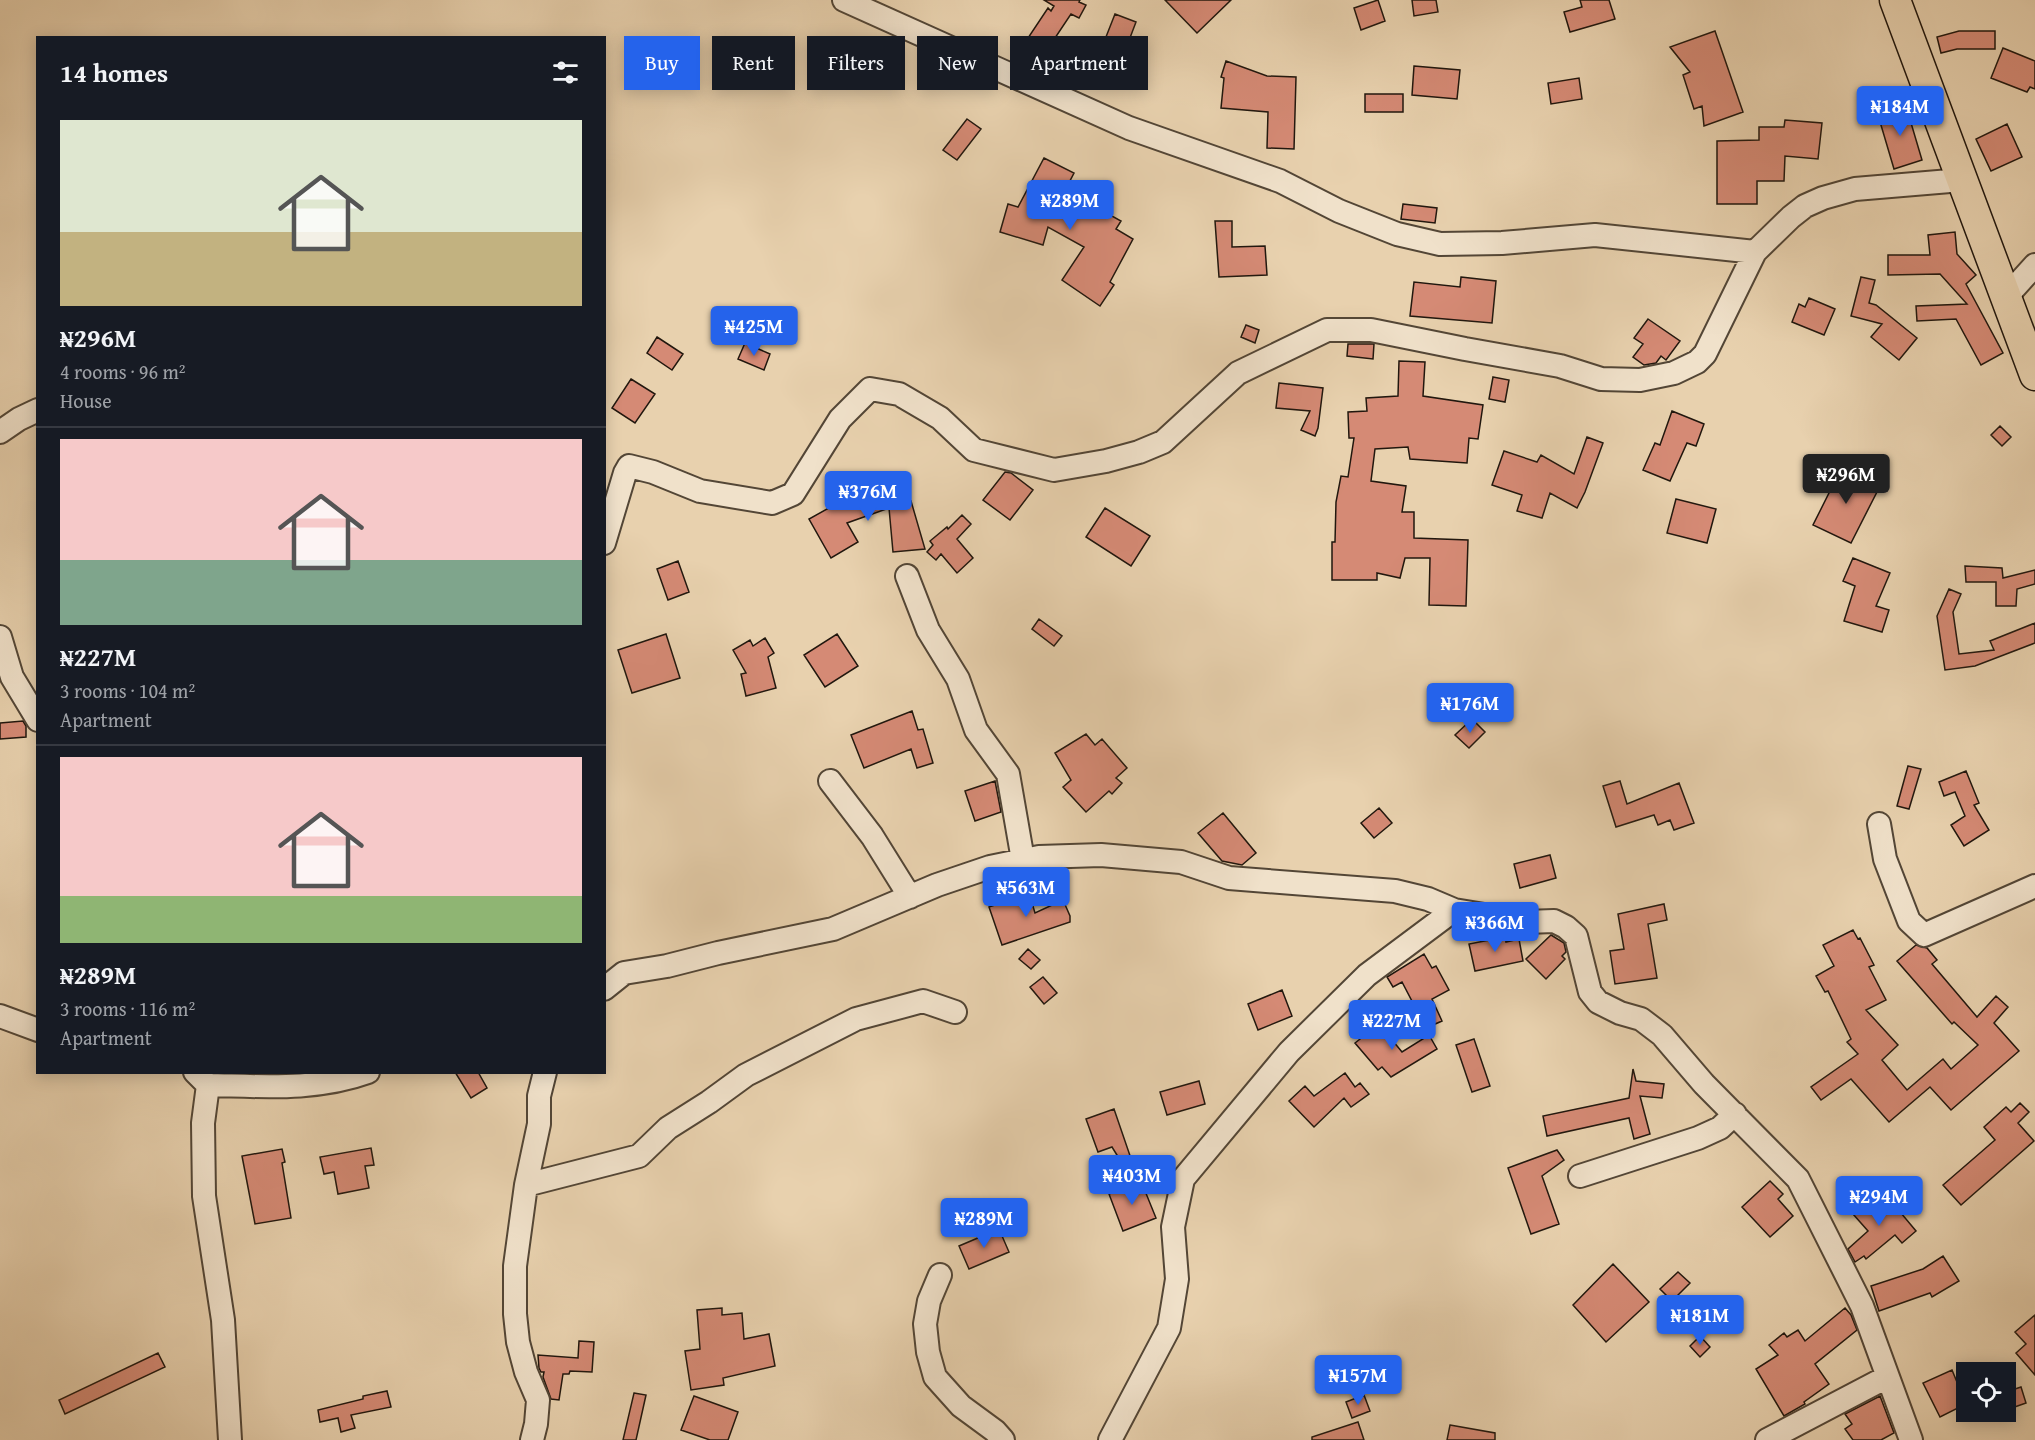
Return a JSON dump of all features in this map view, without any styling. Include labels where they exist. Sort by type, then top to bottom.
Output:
[{"type":"main road","points":[[1895,0],[2035,375]]},
{"type":"street","points":[[844,0],[1129,128],[1280,181],[1338,211],[1397,234],[1440,244],[1502,243],[1594,235],[1755,252]]},
{"type":"street","points":[[606,536],[629,466],[653,472],[700,491],[771,503],[793,494],[840,419],[870,389],[899,394],[930,412],[940,418],[974,450],[1054,471],[1106,461],[1139,452],[1163,442],[1238,373],[1327,330],[1371,330],[1465,350],[1560,366],[1601,379],[1640,380],[1674,374],[1697,362],[1705,354],[1755,252],[1805,206],[1855,189],[1962,180]]},
{"type":"street","points":[[2006,297],[2035,266]]},
{"type":"street","points":[[0,432],[36,411]]},
{"type":"street","points":[[907,576],[928,630],[957,679],[976,730],[1008,774],[1023,860]]},
{"type":"street","points":[[0,637],[12,677],[36,717]]},
{"type":"street","points":[[830,781],[872,837],[910,897]]},
{"type":"street","points":[[1879,824],[1884,860],[1909,921],[1924,935],[2035,886]]},
{"type":"street","points":[[606,987],[624,973],[667,966],[718,952],[833,929],[937,885],[990,867],[1039,857],[1101,855],[1181,862],[1229,878],[1395,891],[1428,899],[1454,910],[1526,922],[1554,921],[1566,927],[1576,936],[1590,992],[1598,1002],[1620,1013],[1641,1019],[1662,1035],[1704,1084],[1798,1179],[1862,1306],[1911,1440]]},
{"type":"street","points":[[1110,1440],[1169,1328],[1177,1279],[1173,1227],[1183,1179],[1289,1052],[1367,975],[1454,910]]},
{"type":"street","points":[[526,1185],[639,1156],[668,1128],[746,1075],[856,1019],[923,1001],[955,1012]]},
{"type":"street","points":[[0,1016],[36,1029]]},
{"type":"street","points":[[230,1440],[223,1320],[204,1196],[202,1079],[296,1087],[354,1078],[364,1074]]},
{"type":"street","points":[[532,1440],[538,1400],[526,1372],[518,1342],[515,1314],[515,1266],[526,1185],[539,1124],[539,1096],[544,1074]]},
{"type":"street","points":[[1580,1176],[1698,1138],[1720,1128],[1736,1114]]},
{"type":"street","points":[[940,1275],[929,1301],[925,1324],[928,1352],[935,1377],[961,1406],[995,1431],[1003,1440]]},
{"type":"street","points":[[1767,1440],[1887,1377]]},
{"type":"building","points":[[1044,0],[1080,0],[1079,2],[1086,5],[1079,18],[1071,14],[1056,36],[1029,36],[1048,8],[1051,11],[1054,6]]},
{"type":"building","points":[[1165,0],[1231,0],[1197,33]]},
{"type":"building","points":[[1378,0],[1385,21],[1361,30],[1354,8]]},
{"type":"building","points":[[1412,0],[1436,0],[1438,12],[1414,16]]},
{"type":"building","points":[[1580,0],[1609,0],[1615,19],[1570,32],[1564,12],[1582,7]]},
{"type":"building","points":[[1115,14],[1136,22],[1131,36],[1106,36]]},
{"type":"building","points":[[1715,31],[1743,112],[1704,126],[1702,106],[1694,109],[1683,75],[1690,72],[1670,47]]},
{"type":"building","points":[[1959,31],[1995,31],[1995,49],[1957,49],[1941,53],[1937,37]]},
{"type":"building","points":[[2003,48],[2035,61],[2035,89],[2030,87],[2027,92],[1991,78]]},
{"type":"building","points":[[1226,61],[1267,76],[1296,77],[1294,149],[1267,148],[1268,112],[1221,108],[1224,78],[1221,77]]},
{"type":"building","points":[[1414,66],[1460,70],[1457,99],[1412,95]]},
{"type":"building","points":[[1579,78],[1582,99],[1551,104],[1548,83]]},
{"type":"building","points":[[1365,94],[1403,94],[1403,112],[1365,112]]},
{"type":"building","points":[[1906,106],[1922,160],[1894,169],[1878,115]]},
{"type":"building","points":[[967,119],[981,129],[957,160],[943,150]]},
{"type":"building","points":[[1785,120],[1822,123],[1818,159],[1785,156],[1784,181],[1757,181],[1757,204],[1717,204],[1717,141],[1759,140],[1759,127],[1784,127]]},
{"type":"building","points":[[2007,124],[2022,157],[1991,171],[1976,139]]},
{"type":"building","points":[[1044,158],[1074,173],[1060,200],[1089,215],[1094,206],[1121,221],[1116,229],[1133,239],[1110,282],[1114,285],[1100,306],[1062,280],[1084,247],[1048,227],[1043,245],[1000,232],[1008,204],[1018,207]]},
{"type":"building","points":[[1403,204],[1437,208],[1435,223],[1401,219]]},
{"type":"building","points":[[1215,221],[1232,221],[1232,247],[1265,246],[1267,275],[1219,277]]},
{"type":"building","points":[[1955,232],[1957,254],[1976,275],[1966,284],[2003,353],[1981,365],[1956,319],[1917,321],[1916,306],[1967,304],[1940,274],[1888,275],[1888,255],[1930,255],[1928,235]]},
{"type":"building","points":[[1461,277],[1496,281],[1492,323],[1410,316],[1414,282],[1460,287]]},
{"type":"building","points":[[1861,277],[1875,280],[1869,303],[1876,305],[1917,338],[1899,360],[1871,337],[1882,324],[1851,316]]},
{"type":"building","points":[[1809,298],[1835,309],[1824,335],[1792,322],[1799,304],[1805,307]]},
{"type":"building","points":[[1648,319],[1680,341],[1666,360],[1661,356],[1656,363],[1644,365],[1633,357],[1643,344],[1634,338]]},
{"type":"building","points":[[1246,325],[1259,330],[1255,343],[1241,337]]},
{"type":"building","points":[[657,337],[683,354],[672,370],[647,353]]},
{"type":"building","points":[[745,343],[770,354],[764,370],[738,359]]},
{"type":"building","points":[[1348,344],[1374,344],[1373,359],[1347,356]]},
{"type":"building","points":[[1399,361],[1425,362],[1423,396],[1483,405],[1478,439],[1469,438],[1467,463],[1410,459],[1408,447],[1375,449],[1371,481],[1406,486],[1402,512],[1414,512],[1414,538],[1468,540],[1466,606],[1429,605],[1430,558],[1405,558],[1400,578],[1377,573],[1377,580],[1332,580],[1332,542],[1335,542],[1336,502],[1341,476],[1348,477],[1354,438],[1349,438],[1348,412],[1367,411],[1366,398],[1398,396]]},
{"type":"building","points":[[1493,377],[1509,380],[1505,402],[1489,399]]},
{"type":"building","points":[[631,379],[655,394],[635,423],[612,408]]},
{"type":"building","points":[[1279,383],[1323,388],[1315,436],[1301,430],[1310,411],[1276,408]]},
{"type":"building","points":[[1672,411],[1704,424],[1696,446],[1687,443],[1670,481],[1643,470],[1655,443],[1660,445]]},
{"type":"building","points":[[2000,426],[2011,437],[2002,446],[1991,435]]},
{"type":"building","points":[[1587,437],[1603,443],[1577,508],[1550,493],[1542,518],[1517,511],[1522,495],[1492,485],[1504,451],[1537,462],[1541,455],[1574,474]]},
{"type":"building","points":[[1842,467],[1880,486],[1851,543],[1813,525]]},
{"type":"building","points":[[1005,472],[1011,473],[1033,490],[1010,520],[983,500]]},
{"type":"building","points":[[894,485],[898,505],[911,501],[925,549],[893,552],[889,508],[847,523],[858,542],[831,558],[809,519],[836,504]]},
{"type":"building","points":[[1676,499],[1716,509],[1707,543],[1667,533]]},
{"type":"building","points":[[1105,508],[1150,536],[1131,566],[1086,537]]},
{"type":"building","points":[[962,515],[971,524],[957,539],[973,558],[957,573],[941,554],[936,560],[927,552],[933,545],[930,541],[947,527],[948,529]]},
{"type":"building","points":[[1853,558],[1890,573],[1876,606],[1889,610],[1882,632],[1844,621],[1855,586],[1843,581]]},
{"type":"building","points":[[678,561],[689,592],[668,600],[657,569]]},
{"type":"building","points":[[1965,566],[2002,568],[2003,578],[2035,570],[2035,584],[2017,589],[2016,606],[1996,606],[1996,582],[1966,582]]},
{"type":"building","points":[[1949,589],[1961,594],[1953,612],[1959,654],[1994,650],[1990,641],[2035,623],[2035,643],[1975,666],[1945,670],[1937,616]]},
{"type":"building","points":[[1039,619],[1062,636],[1054,646],[1032,629]]},
{"type":"building","points":[[666,634],[680,678],[632,693],[618,650]]},
{"type":"building","points":[[837,634],[858,666],[825,687],[804,655]]},
{"type":"building","points":[[765,638],[774,653],[768,657],[776,688],[746,696],[741,674],[746,673],[733,650],[750,640],[753,646]]},
{"type":"building","points":[[912,711],[918,730],[923,729],[933,763],[917,768],[911,749],[864,768],[851,735]]},
{"type":"building","points":[[1472,719],[1485,732],[1469,748],[1455,735]]},
{"type":"building","points":[[23,721],[26,726],[26,737],[0,739],[0,723]]},
{"type":"building","points":[[1086,734],[1095,745],[1102,739],[1127,768],[1116,778],[1122,783],[1112,794],[1109,791],[1086,812],[1063,787],[1071,780],[1055,753]]},
{"type":"building","points":[[1908,766],[1921,769],[1909,809],[1897,806]]},
{"type":"building","points":[[1966,771],[1979,803],[1974,805],[1989,830],[1964,846],[1951,825],[1965,816],[1955,792],[1944,796],[1939,782]]},
{"type":"building","points":[[995,781],[1001,812],[975,821],[965,791]]},
{"type":"building","points":[[1620,781],[1627,804],[1679,783],[1694,823],[1674,830],[1670,820],[1658,825],[1654,815],[1616,827],[1603,786]]},
{"type":"building","points":[[1379,808],[1392,823],[1374,838],[1361,823]]},
{"type":"building","points":[[1223,813],[1256,853],[1242,865],[1222,861],[1198,833]]},
{"type":"building","points":[[1550,855],[1556,878],[1520,888],[1514,864]]},
{"type":"building","points":[[1029,893],[1035,913],[1063,900],[1070,916],[1070,922],[1002,945],[989,907]]},
{"type":"building","points":[[1664,904],[1667,920],[1648,924],[1657,978],[1615,984],[1610,951],[1624,949],[1618,914]]},
{"type":"building","points":[[1853,930],[1858,939],[1860,938],[1874,965],[1869,967],[1886,1000],[1866,1010],[1898,1045],[1882,1060],[1907,1090],[1943,1059],[1951,1069],[1978,1045],[1954,1022],[1952,1024],[1897,961],[1916,945],[1927,948],[1937,960],[1932,964],[1977,1017],[1996,996],[2008,1007],[1994,1023],[2019,1051],[1951,1110],[1930,1087],[1889,1122],[1851,1079],[1821,1100],[1811,1087],[1858,1054],[1847,1042],[1851,1039],[1828,991],[1825,992],[1816,976],[1834,966],[1823,945]]},
{"type":"building","points":[[1551,935],[1564,943],[1566,952],[1562,956],[1565,959],[1546,979],[1526,959]]},
{"type":"building","points":[[1505,937],[1506,942],[1519,939],[1523,961],[1475,971],[1469,944]]},
{"type":"building","points":[[1028,949],[1040,960],[1031,969],[1019,959]]},
{"type":"building","points":[[1424,954],[1432,968],[1436,966],[1449,990],[1432,999],[1442,1021],[1426,1028],[1402,982],[1393,987],[1387,977]]},
{"type":"building","points":[[1043,977],[1057,993],[1044,1004],[1030,987]]},
{"type":"building","points":[[1282,990],[1292,1016],[1258,1030],[1248,1004]]},
{"type":"building","points":[[1379,1024],[1402,1052],[1429,1035],[1437,1049],[1391,1077],[1382,1067],[1378,1070],[1355,1043]]},
{"type":"building","points":[[1474,1039],[1490,1086],[1472,1092],[1456,1045]]},
{"type":"building","points":[[1633,1069],[1636,1081],[1664,1084],[1662,1098],[1640,1096],[1650,1134],[1634,1139],[1629,1118],[1547,1136],[1543,1116],[1629,1098]]},
{"type":"building","points":[[1345,1073],[1355,1087],[1360,1083],[1369,1094],[1351,1107],[1344,1098],[1314,1127],[1289,1101],[1305,1086],[1314,1096]]},
{"type":"building","points":[[456,1074],[479,1074],[487,1088],[471,1098]]},
{"type":"building","points":[[1199,1081],[1205,1104],[1167,1115],[1160,1092]]},
{"type":"building","points":[[2020,1103],[2029,1112],[2018,1123],[2034,1141],[1961,1205],[1943,1185],[1995,1140],[1984,1127],[2006,1107],[2011,1112]]},
{"type":"building","points":[[1114,1109],[1138,1179],[1133,1181],[1112,1147],[1098,1152],[1086,1119]]},
{"type":"building","points":[[371,1148],[374,1165],[365,1166],[369,1188],[338,1194],[334,1172],[324,1174],[320,1157]]},
{"type":"building","points":[[282,1149],[285,1162],[282,1163],[291,1218],[255,1224],[242,1156]]},
{"type":"building","points":[[1557,1150],[1564,1160],[1542,1176],[1559,1224],[1531,1234],[1508,1168]]},
{"type":"building","points":[[1141,1181],[1156,1218],[1123,1231],[1109,1194]]},
{"type":"building","points":[[1770,1181],[1783,1194],[1778,1199],[1793,1216],[1770,1237],[1742,1207]]},
{"type":"building","points":[[1877,1193],[1893,1210],[1896,1207],[1916,1231],[1902,1243],[1895,1235],[1866,1259],[1864,1256],[1855,1262],[1848,1249],[1868,1231],[1853,1214]]},
{"type":"building","points":[[999,1229],[1009,1252],[969,1269],[959,1246]]},
{"type":"building","points":[[1943,1256],[1959,1281],[1932,1297],[1930,1293],[1879,1311],[1871,1286],[1923,1269]]},
{"type":"building","points":[[1613,1264],[1649,1302],[1606,1342],[1573,1305]]},
{"type":"building","points":[[1678,1272],[1690,1283],[1672,1301],[1660,1289]]},
{"type":"building","points":[[722,1308],[722,1315],[742,1313],[744,1339],[769,1334],[775,1366],[723,1378],[724,1385],[691,1390],[685,1351],[700,1349],[697,1310]]},
{"type":"building","points":[[1845,1308],[1851,1315],[1857,1330],[1815,1364],[1829,1384],[1804,1402],[1805,1404],[1784,1416],[1756,1369],[1778,1355],[1769,1345],[1784,1333],[1787,1337],[1798,1330],[1805,1341]]},
{"type":"building","points":[[2035,1315],[2035,1375],[2016,1353],[2026,1344],[2015,1332]]},
{"type":"building","points":[[1700,1336],[1710,1347],[1700,1357],[1690,1346]]},
{"type":"building","points":[[579,1341],[594,1342],[592,1372],[570,1371],[569,1374],[563,1374],[559,1400],[551,1399],[543,1377],[544,1372],[541,1372],[539,1368],[538,1355],[578,1358]]},
{"type":"building","points":[[158,1353],[165,1367],[65,1414],[59,1400]]},
{"type":"building","points":[[1952,1370],[1956,1380],[1956,1409],[1940,1417],[1923,1383]]},
{"type":"building","points":[[2021,1387],[2026,1403],[2016,1407],[2016,1389]]},
{"type":"building","points":[[387,1391],[391,1407],[351,1415],[355,1428],[341,1432],[338,1418],[320,1422],[318,1410]]},
{"type":"building","points":[[634,1393],[646,1395],[636,1440],[623,1440]]},
{"type":"building","points":[[1364,1395],[1370,1411],[1352,1418],[1346,1402]]},
{"type":"building","points":[[694,1396],[738,1412],[728,1440],[710,1440],[681,1430]]},
{"type":"building","points":[[1880,1396],[1894,1433],[1881,1440],[1853,1440],[1845,1429],[1852,1424],[1845,1414]]},
{"type":"building","points":[[1358,1422],[1364,1440],[1312,1440],[1312,1437]]},
{"type":"building","points":[[1450,1425],[1495,1433],[1495,1440],[1447,1440]]}]
